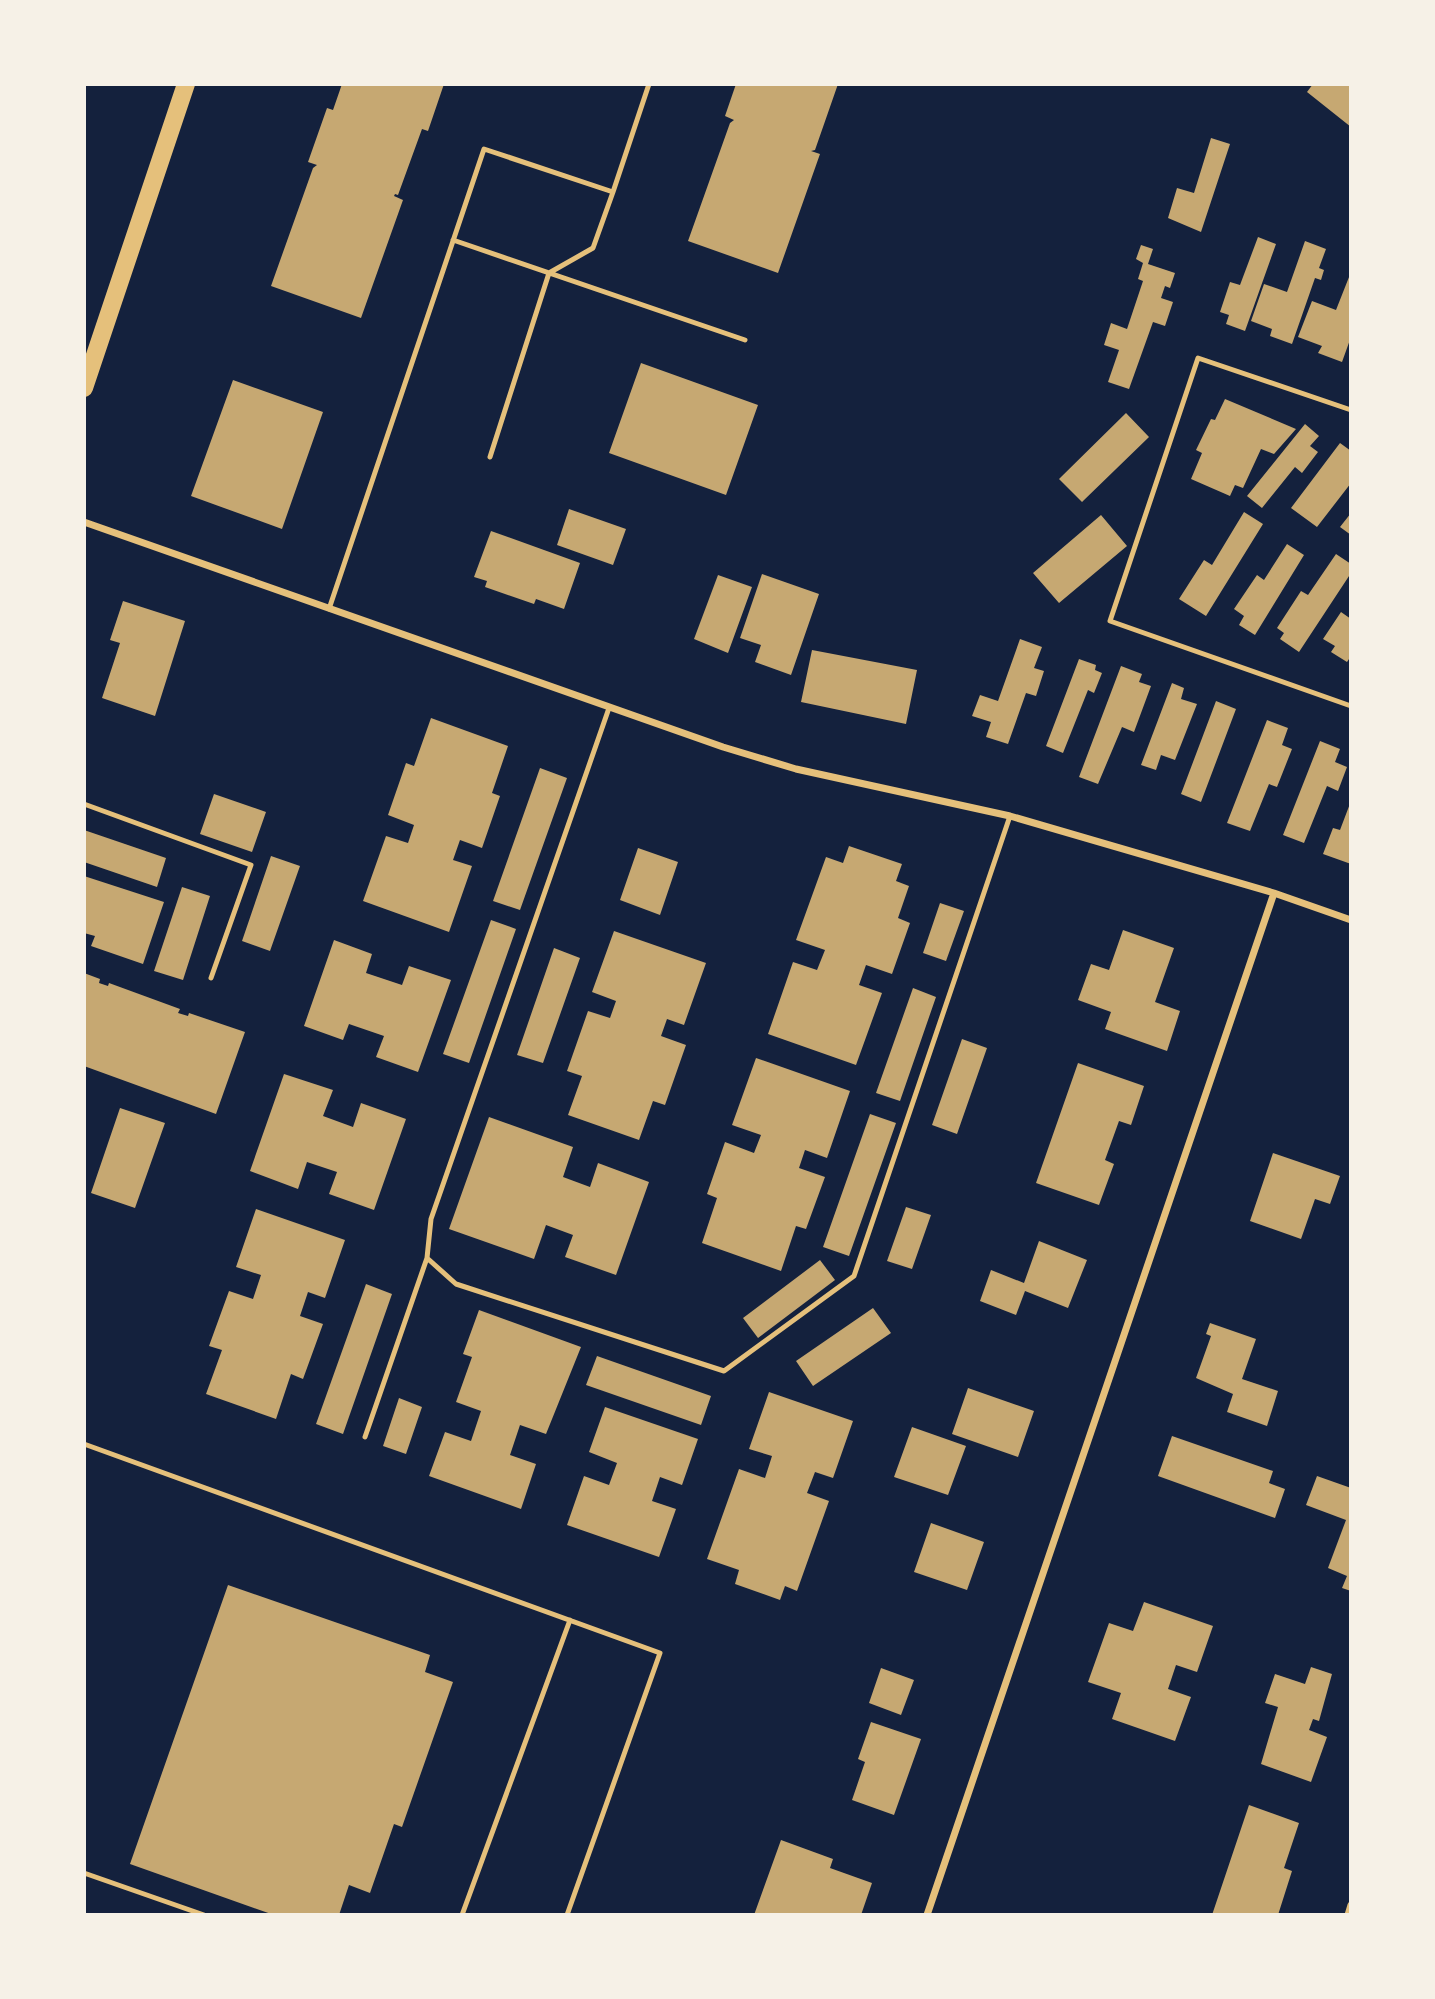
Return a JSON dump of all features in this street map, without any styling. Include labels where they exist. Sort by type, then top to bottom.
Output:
[{"type":"main road","points":[[84,387],[186,84]]},
{"type":"street","points":[[84,522],[609,708],[796,769],[1010,816],[1274,893],[1351,920]]},
{"type":"street","points":[[927,1915],[1274,893]]},
{"type":"street","points":[[1348,1915],[1351,1905]]},
{"type":"lane","points":[[490,457],[549,272],[593,248],[649,84]]},
{"type":"lane","points":[[329,609],[484,149],[613,192]]},
{"type":"lane","points":[[453,240],[745,340]]},
{"type":"lane","points":[[1351,410],[1198,358],[1110,621],[1351,706]]},
{"type":"lane","points":[[365,1437],[427,1258],[431,1219],[609,708]]},
{"type":"lane","points":[[84,804],[251,865],[211,978]]},
{"type":"lane","points":[[427,1258],[456,1284],[724,1371],[854,1276],[1010,816]]},
{"type":"lane","points":[[84,1444],[660,1653],[567,1915]]},
{"type":"lane","points":[[462,1915],[570,1620]]},
{"type":"lane","points":[[84,1873],[204,1915]]},
{"type":"building","points":[[342,84],[444,84],[428,131],[422,129],[398,195],[394,196],[403,200],[361,318],[271,286],[313,168],[317,165],[308,162],[327,108],[333,110]]},
{"type":"building","points":[[736,84],[838,84],[815,150],[811,151],[820,154],[778,273],[688,241],[730,123],[734,120],[725,116]]},
{"type":"building","points":[[1313,84],[1351,84],[1351,127],[1307,92]]},
{"type":"building","points":[[1211,138],[1230,144],[1201,232],[1168,218],[1177,188],[1194,193]]},
{"type":"building","points":[[1258,237],[1276,244],[1245,331],[1226,324],[1229,315],[1220,312],[1230,282],[1240,285]]},
{"type":"building","points":[[1305,241],[1326,249],[1319,268],[1324,270],[1321,280],[1315,278],[1292,344],[1270,336],[1272,329],[1251,321],[1264,284],[1287,292]]},
{"type":"building","points":[[1141,245],[1153,249],[1148,264],[1175,273],[1170,288],[1165,286],[1161,298],[1173,302],[1165,326],[1153,322],[1129,389],[1108,382],[1119,350],[1104,345],[1111,323],[1127,329],[1143,281],[1138,279],[1143,263],[1136,259]]},
{"type":"building","points":[[1351,272],[1351,337],[1342,362],[1318,353],[1322,346],[1298,337],[1312,301],[1336,310]]},
{"type":"building","points":[[641,363],[758,405],[726,495],[609,453]]},
{"type":"building","points":[[233,380],[323,412],[282,529],[191,496]]},
{"type":"building","points":[[1225,399],[1296,429],[1274,454],[1261,449],[1243,488],[1235,485],[1230,496],[1191,479],[1202,453],[1196,450],[1211,419],[1215,420]]},
{"type":"building","points":[[1126,413],[1149,437],[1082,502],[1059,479]]},
{"type":"building","points":[[1305,424],[1319,436],[1310,446],[1318,452],[1302,473],[1295,467],[1262,508],[1247,496]]},
{"type":"building","points":[[1340,443],[1351,451],[1351,483],[1317,527],[1291,508]]},
{"type":"building","points":[[569,509],[626,529],[613,565],[557,545]]},
{"type":"building","points":[[1244,512],[1263,524],[1206,616],[1179,599],[1204,560],[1212,565]]},
{"type":"building","points":[[1351,513],[1351,535],[1340,527]]},
{"type":"building","points":[[1101,515],[1127,546],[1059,603],[1033,573]]},
{"type":"building","points":[[491,531],[580,563],[564,609],[536,599],[534,604],[485,587],[487,581],[474,577]]},
{"type":"building","points":[[1287,544],[1304,555],[1255,635],[1239,625],[1244,616],[1234,609],[1257,575],[1264,580]]},
{"type":"building","points":[[1336,554],[1351,564],[1351,573],[1299,652],[1280,639],[1284,633],[1277,628],[1301,591],[1308,595]]},
{"type":"building","points":[[762,574],[819,594],[791,675],[755,662],[761,645],[740,638]]},
{"type":"building","points":[[718,575],[752,587],[728,653],[694,639]]},
{"type":"building","points":[[123,601],[185,621],[155,716],[102,698],[120,643],[110,640]]},
{"type":"building","points":[[1341,612],[1351,619],[1351,656],[1347,662],[1331,652],[1335,646],[1323,639]]},
{"type":"building","points":[[1020,639],[1042,647],[1034,668],[1044,671],[1036,696],[1026,693],[1008,744],[986,737],[991,722],[972,716],[980,695],[998,701]]},
{"type":"building","points":[[812,650],[917,670],[906,724],[801,702]]},
{"type":"building","points":[[1079,659],[1096,665],[1095,670],[1102,673],[1094,693],[1088,690],[1063,753],[1046,746]]},
{"type":"building","points":[[1121,666],[1142,674],[1139,682],[1151,686],[1134,732],[1122,727],[1098,784],[1079,777]]},
{"type":"building","points":[[1172,683],[1184,688],[1181,699],[1197,704],[1175,760],[1161,755],[1156,770],[1141,765]]},
{"type":"building","points":[[1216,701],[1236,709],[1201,802],[1181,794]]},
{"type":"building","points":[[431,718],[508,746],[492,793],[500,796],[482,848],[460,840],[453,860],[472,866],[449,932],[363,901],[386,836],[408,843],[414,825],[388,815],[406,763],[414,766]]},
{"type":"building","points":[[1267,720],[1288,728],[1282,745],[1292,749],[1277,787],[1269,784],[1250,831],[1227,823]]},
{"type":"building","points":[[1320,741],[1340,749],[1335,762],[1347,767],[1338,791],[1327,786],[1304,843],[1283,835]]},
{"type":"building","points":[[540,768],[567,778],[520,910],[493,901]]},
{"type":"building","points":[[214,794],[266,812],[252,852],[200,834]]},
{"type":"building","points":[[1351,801],[1351,864],[1323,854],[1333,828],[1340,830]]},
{"type":"building","points":[[84,830],[166,858],[157,887],[84,862]]},
{"type":"building","points":[[849,846],[902,864],[896,881],[909,886],[898,918],[910,923],[892,974],[866,965],[859,985],[882,993],[856,1065],[768,1034],[793,962],[817,970],[825,950],[796,940],[826,857],[843,863]]},
{"type":"building","points":[[638,848],[678,862],[660,915],[620,900]]},
{"type":"building","points":[[271,856],[300,866],[270,951],[242,941]]},
{"type":"building","points":[[84,876],[164,902],[143,964],[91,946],[95,936],[84,933]]},
{"type":"building","points":[[182,887],[210,896],[183,980],[154,971]]},
{"type":"building","points":[[940,903],[964,911],[946,961],[923,953]]},
{"type":"building","points":[[491,920],[516,929],[469,1063],[443,1054]]},
{"type":"building","points":[[1123,930],[1174,948],[1155,1002],[1180,1011],[1167,1051],[1105,1029],[1111,1012],[1078,1000],[1091,964],[1109,970]]},
{"type":"building","points":[[614,931],[706,963],[684,1025],[667,1019],[661,1036],[686,1045],[665,1105],[653,1101],[639,1140],[568,1115],[582,1076],[567,1071],[588,1011],[610,1018],[616,1001],[592,992]]},
{"type":"building","points":[[334,940],[372,954],[366,973],[402,985],[409,966],[451,980],[418,1072],[376,1057],[384,1036],[349,1024],[343,1040],[304,1026]]},
{"type":"building","points":[[554,948],[580,958],[543,1063],[517,1055]]},
{"type":"building","points":[[84,973],[100,979],[99,983],[108,986],[109,983],[180,1009],[178,1013],[188,1016],[189,1013],[245,1032],[216,1114],[84,1066]]},
{"type":"building","points":[[913,988],[936,997],[900,1101],[876,1093]]},
{"type":"building","points":[[962,1039],[987,1048],[957,1134],[932,1125]]},
{"type":"building","points":[[756,1058],[850,1091],[827,1158],[805,1150],[799,1168],[825,1177],[806,1229],[796,1226],[781,1271],[702,1243],[717,1198],[707,1194],[725,1142],[754,1153],[761,1135],[732,1125]]},
{"type":"building","points":[[1078,1063],[1144,1086],[1131,1125],[1119,1121],[1105,1160],[1114,1164],[1099,1205],[1036,1183]]},
{"type":"building","points":[[284,1074],[333,1090],[323,1116],[353,1127],[361,1103],[406,1119],[374,1210],[329,1194],[337,1172],[307,1162],[298,1189],[250,1171]]},
{"type":"building","points":[[120,1108],[165,1123],[135,1208],[91,1193]]},
{"type":"building","points":[[870,1114],[896,1123],[849,1256],[823,1247]]},
{"type":"building","points":[[489,1117],[573,1147],[563,1177],[590,1187],[598,1163],[649,1182],[616,1275],[565,1257],[573,1235],[546,1225],[534,1259],[449,1229]]},
{"type":"building","points":[[1273,1153],[1340,1176],[1330,1204],[1315,1199],[1301,1239],[1250,1221]]},
{"type":"building","points":[[906,1207],[931,1215],[912,1269],[887,1261]]},
{"type":"building","points":[[256,1209],[345,1240],[325,1298],[308,1292],[300,1316],[323,1324],[303,1379],[291,1374],[276,1419],[206,1394],[222,1350],[209,1346],[229,1291],[253,1299],[261,1275],[236,1267]]},
{"type":"building","points":[[1039,1241],[1087,1260],[1068,1308],[1025,1291],[1016,1315],[980,1301],[991,1270],[1024,1283]]},
{"type":"building","points":[[820,1260],[835,1280],[758,1338],[743,1318]]},
{"type":"building","points":[[366,1284],[392,1294],[343,1434],[316,1424]]},
{"type":"building","points":[[873,1308],[891,1333],[813,1386],[796,1361]]},
{"type":"building","points":[[479,1310],[581,1347],[546,1434],[520,1425],[510,1455],[536,1464],[521,1509],[429,1476],[445,1432],[471,1441],[481,1411],[456,1402],[472,1357],[463,1354]]},
{"type":"building","points":[[1210,1323],[1256,1339],[1242,1379],[1278,1391],[1267,1426],[1227,1412],[1233,1394],[1196,1378],[1211,1336],[1206,1334]]},
{"type":"building","points":[[597,1356],[711,1396],[701,1425],[586,1385]]},
{"type":"building","points":[[968,1388],[1034,1411],[1018,1457],[952,1434]]},
{"type":"building","points":[[769,1392],[853,1421],[833,1478],[815,1472],[807,1493],[829,1501],[797,1591],[785,1586],[780,1600],[735,1584],[739,1570],[707,1559],[739,1469],[765,1478],[772,1456],[749,1449]]},
{"type":"building","points":[[399,1398],[422,1407],[406,1454],[383,1446]]},
{"type":"building","points":[[605,1407],[698,1439],[682,1485],[660,1477],[652,1501],[676,1509],[659,1557],[567,1525],[584,1476],[609,1485],[617,1463],[589,1452]]},
{"type":"building","points":[[912,1427],[966,1446],[948,1495],[894,1477]]},
{"type":"building","points":[[1172,1436],[1273,1471],[1269,1483],[1285,1489],[1275,1518],[1158,1476]]},
{"type":"building","points":[[1317,1476],[1351,1488],[1351,1591],[1342,1588],[1347,1576],[1328,1568],[1346,1520],[1306,1505]]},
{"type":"building","points":[[931,1523],[984,1542],[967,1590],[914,1572]]},
{"type":"building","points":[[228,1585],[430,1655],[425,1672],[453,1682],[402,1827],[394,1824],[370,1893],[349,1885],[339,1915],[274,1915],[130,1864]]},
{"type":"building","points":[[1144,1602],[1213,1626],[1197,1672],[1176,1665],[1168,1689],[1191,1697],[1175,1741],[1112,1719],[1121,1693],[1088,1682],[1109,1623],[1133,1631]]},
{"type":"building","points":[[1311,1667],[1332,1674],[1319,1721],[1313,1719],[1309,1730],[1327,1737],[1311,1782],[1261,1764],[1278,1707],[1265,1703],[1275,1674],[1305,1684]]},
{"type":"building","points":[[881,1668],[914,1680],[901,1715],[869,1703]]},
{"type":"building","points":[[871,1722],[921,1739],[894,1815],[852,1800],[865,1762],[858,1759]]},
{"type":"building","points":[[1249,1805],[1299,1823],[1284,1868],[1292,1871],[1278,1915],[1212,1915]]},
{"type":"building","points":[[781,1840],[833,1859],[830,1868],[872,1883],[861,1915],[754,1915]]}]
